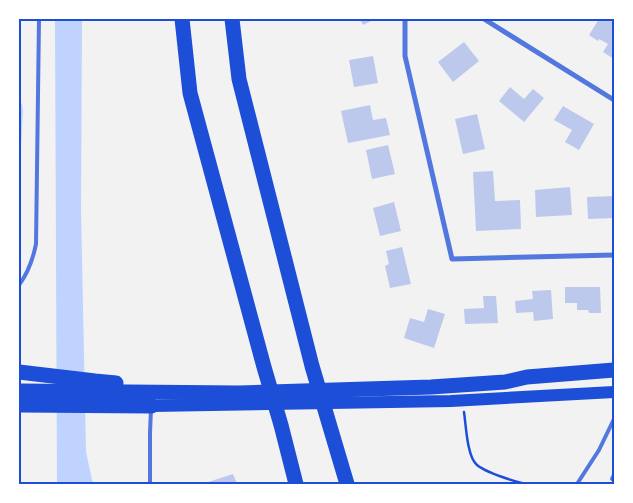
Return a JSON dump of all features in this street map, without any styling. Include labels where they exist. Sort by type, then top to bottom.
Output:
[{"type":"highway","points":[[182,19],[190,93],[296,484]]},
{"type":"highway","points":[[232,19],[239,79],[312,366],[347,484]]},
{"type":"highway","points":[[19,404],[41,398],[156,385],[431,381],[526,373],[527,377],[614,370]]},
{"type":"highway","points":[[19,372],[41,375],[94,393],[152,406]]},
{"type":"highway","points":[[19,391],[41,398]]},
{"type":"main road","points":[[152,406],[462,400],[614,392]]},
{"type":"street","points":[[405,19],[406,56],[452,259],[614,254]]},
{"type":"street","points":[[484,19],[614,100]]},
{"type":"lane","points":[[19,285],[33,258],[37,232],[39,19]]},
{"type":"lane","points":[[150,484],[152,406]]},
{"type":"lane","points":[[577,484],[614,423]]},
{"type":"lane","points":[[614,475],[612,479],[614,480]]},
{"type":"path","points":[[462,400],[469,449],[476,464],[494,474],[525,484]]},
{"type":"water","points":[[55,19],[82,19],[81,210],[86,452],[93,484],[57,484]]},
{"type":"water","points":[[19,100],[23,110],[19,191]]},
{"type":"water","points":[[19,191],[21,211],[19,219]]},
{"type":"building","points":[[360,19],[375,19],[363,25]]},
{"type":"building","points":[[599,19],[607,19],[614,23],[614,59],[603,52],[608,44],[599,39],[598,41],[589,35]]},
{"type":"building","points":[[464,42],[479,61],[453,82],[438,62]]},
{"type":"building","points":[[373,56],[378,83],[354,87],[349,60]]},
{"type":"building","points":[[510,87],[524,99],[533,89],[544,98],[524,122],[499,101]]},
{"type":"building","points":[[370,105],[373,120],[386,118],[390,135],[348,143],[341,111]]},
{"type":"building","points":[[563,106],[594,124],[579,150],[565,142],[572,130],[554,120]]},
{"type":"building","points":[[477,114],[485,149],[463,154],[455,119]]},
{"type":"building","points":[[388,145],[395,174],[372,179],[366,150]]},
{"type":"building","points":[[493,171],[495,201],[520,200],[521,229],[476,231],[473,172]]},
{"type":"building","points":[[570,187],[572,215],[536,217],[535,190]]},
{"type":"building","points":[[614,196],[614,218],[588,219],[587,197]]},
{"type":"building","points":[[394,202],[401,231],[380,236],[373,208]]},
{"type":"building","points":[[402,247],[411,284],[390,288],[385,266],[389,264],[386,251]]},
{"type":"building","points":[[565,287],[600,287],[601,313],[577,310],[577,303],[565,303]]},
{"type":"building","points":[[551,290],[553,319],[534,321],[533,312],[516,313],[515,301],[533,299],[532,291]]},
{"type":"building","points":[[483,296],[496,296],[498,323],[465,324],[464,309],[484,308]]},
{"type":"building","points":[[428,309],[445,314],[434,348],[404,338],[410,318],[424,322]]},
{"type":"building","points":[[233,474],[237,484],[202,484]]}]
